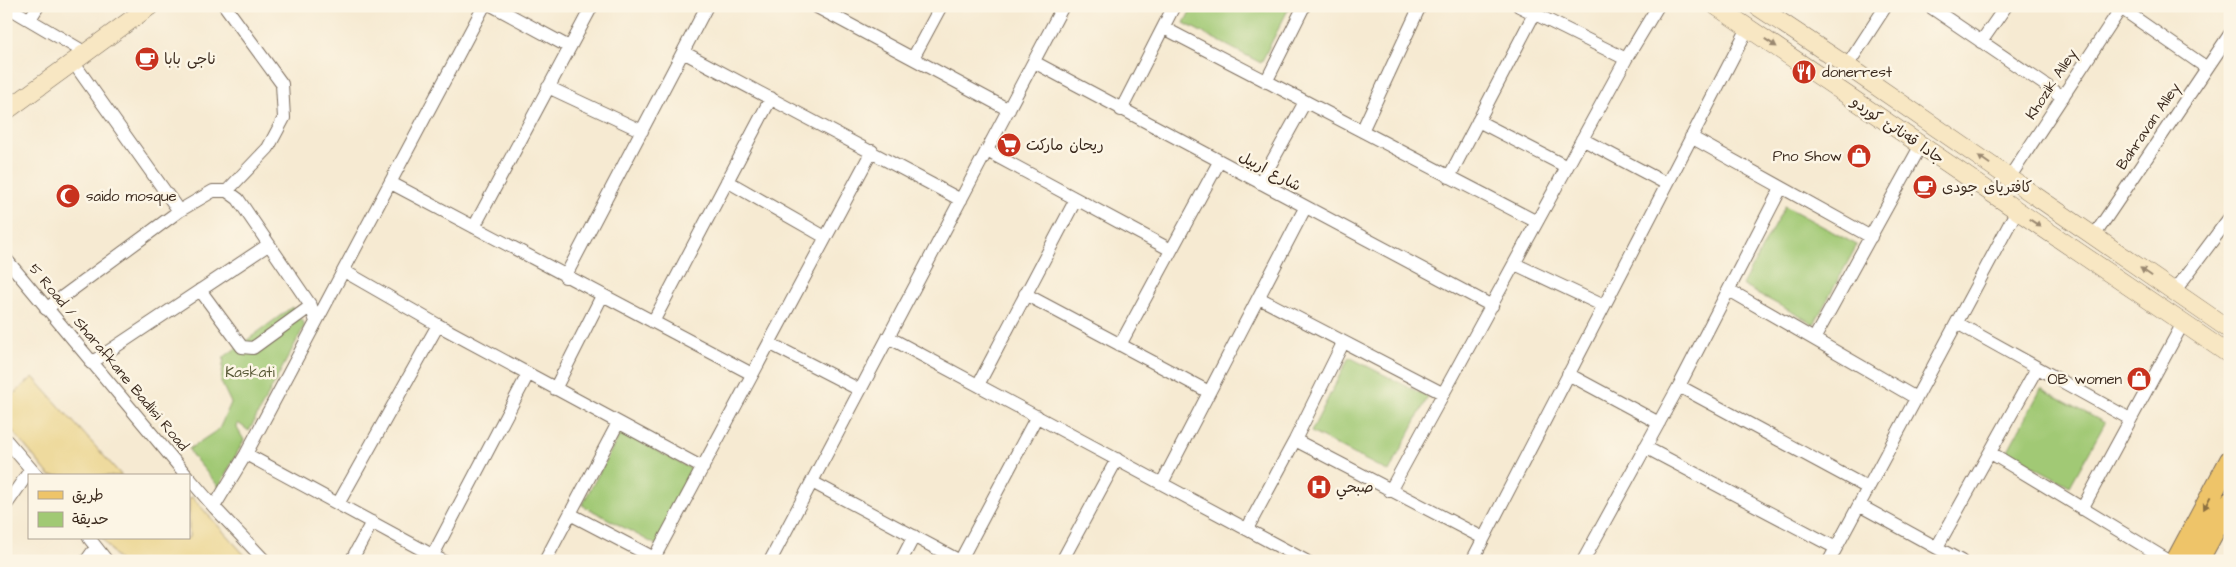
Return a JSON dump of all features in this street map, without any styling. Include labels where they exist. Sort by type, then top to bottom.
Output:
[{"type":"main road","points":[[2176,561],[2230,460]]},
{"type":"main road","points":[[2198,561],[2230,502]]},
{"type":"street","points":[[6,6],[30,19],[80,58],[179,211]]},
{"type":"street","points":[[30,19],[38,6]]},
{"type":"street","points":[[6,111],[150,6]]},
{"type":"street","points":[[224,6],[282,84],[284,118],[268,148],[227,191]]},
{"type":"street","points":[[214,508],[246,454],[484,6]]},
{"type":"street","points":[[493,6],[569,47]]},
{"type":"street","points":[[474,227],[592,6]]},
{"type":"street","points":[[565,277],[707,6]]},
{"type":"street","points":[[815,6],[1009,110]]},
{"type":"street","points":[[912,58],[941,6]]},
{"type":"street","points":[[770,561],[1063,6]]},
{"type":"street","points":[[1121,110],[1174,6]]},
{"type":"street","points":[[1266,82],[1304,6]]},
{"type":"street","points":[[1362,131],[1420,6]]},
{"type":"street","points":[[1519,6],[1626,59]]},
{"type":"street","points":[[1390,491],[1626,59],[1658,6]]},
{"type":"street","name":"جادا قەناتێ کوردو","points":[[1716,6],[2230,355]]},
{"type":"street","name":"جادا قەناتێ کوردو","points":[[1757,6],[2230,330]]},
{"type":"street","points":[[1847,66],[1886,6]]},
{"type":"street","points":[[1929,6],[2062,97]]},
{"type":"street","points":[[1981,42],[2006,6]]},
{"type":"street","points":[[2119,7],[2207,68]]},
{"type":"street","name":"Khozik Alley","points":[[2009,178],[2119,7]]},
{"type":"street","points":[[1449,177],[1534,14]]},
{"type":"street","points":[[1164,28],[1537,222]]},
{"type":"street","points":[[1472,561],[1748,28]]},
{"type":"street","name":"Bahravan Alley","points":[[2094,236],[2230,34]]},
{"type":"street","points":[[683,52],[961,200]]},
{"type":"street","name":"شارع اربيل","points":[[1034,62],[1492,306]]},
{"type":"street","points":[[548,87],[642,130]]},
{"type":"street","points":[[653,322],[771,98]]},
{"type":"street","points":[[1260,183],[1306,102]]},
{"type":"street","points":[[1478,121],[1568,167]]},
{"type":"street","points":[[1691,137],[1870,237]]},
{"type":"street","points":[[1582,140],[1667,184]]},
{"type":"street","points":[[1814,339],[1921,145]]},
{"type":"street","points":[[987,151],[1171,250]]},
{"type":"street","points":[[570,514],[657,559],[752,374],[872,152]]},
{"type":"street","points":[[1120,345],[1219,162]]},
{"type":"street","points":[[727,181],[825,237]]},
{"type":"street","points":[[391,183],[565,277],[752,374]]},
{"type":"street","points":[[1583,561],[1679,386],[1781,188]]},
{"type":"street","points":[[46,309],[179,211],[213,191],[227,191],[238,199],[310,306],[316,322]]},
{"type":"street","points":[[978,385],[1076,199]]},
{"type":"street","points":[[1162,483],[1305,208]]},
{"type":"street","points":[[1829,561],[2017,210]]},
{"type":"street","points":[[2174,292],[2230,217]]},
{"type":"street","points":[[91,363],[268,245]]},
{"type":"street","name":"5 Road / Sharafkane Badlisi Road","points":[[6,260],[185,474]]},
{"type":"street","points":[[1515,264],[1604,306]]},
{"type":"street","points":[[344,271],[438,325],[703,468]]},
{"type":"street","points":[[200,290],[242,347],[252,348],[310,306]]},
{"type":"street","points":[[1729,290],[1916,398]]},
{"type":"street","points":[[1025,294],[1209,392]]},
{"type":"street","points":[[555,389],[602,296]]},
{"type":"street","points":[[1259,298],[1442,393]]},
{"type":"street","points":[[1957,323],[2130,420]]},
{"type":"street","points":[[2082,509],[2183,323]]},
{"type":"street","points":[[338,504],[438,325]]},
{"type":"street","points":[[888,337],[1248,528],[1306,561]]},
{"type":"street","points":[[769,343],[860,390]]},
{"type":"street","points":[[1248,528],[1295,440],[1343,343]]},
{"type":"street","points":[[1937,547],[2037,368]]},
{"type":"street","points":[[246,454],[438,558],[528,374]]},
{"type":"street","points":[[1568,374],[1658,423]]},
{"type":"street","points":[[1679,386],[1868,488]]},
{"type":"street","points":[[812,482],[960,561],[1037,416]]},
{"type":"street","points":[[545,561],[618,423]]},
{"type":"street","points":[[6,440],[34,472]]},
{"type":"street","points":[[1295,440],[1483,538]]},
{"type":"street","points":[[1645,447],[1836,548]]},
{"type":"street","points":[[1991,453],[2169,561]]},
{"type":"street","points":[[1062,561],[1117,459]]},
{"type":"street","points":[[6,505],[28,479]]},
{"type":"street","name":"5 Road / Sharafkane Badlisi Road","points":[[190,479],[214,508],[265,561]]},
{"type":"street","points":[[1860,505],[1961,561]]},
{"type":"street","points":[[351,561],[372,522]]},
{"type":"street","points":[[901,561],[914,536]]},
{"type":"street","points":[[86,561],[93,543]]},
{"type":"street","points":[[93,543],[107,561]]},
{"type":"green space","points":[[1193,6],[1290,6],[1261,63],[1184,23]]},
{"type":"green space","points":[[1785,206],[1857,245],[1814,324],[1742,285]]},
{"type":"green space","name":"Kaskati","points":[[292,307],[305,325],[249,431],[238,423],[237,428],[244,440],[219,487],[189,449],[219,429],[231,403],[221,382],[224,357]]},
{"type":"green space","points":[[1349,357],[1428,397],[1389,472],[1311,432]]},
{"type":"green space","points":[[2041,389],[2105,423],[2070,486],[2007,452]]},
{"type":"green space","points":[[621,432],[697,472],[658,546],[582,505]]},
{"type":"sand","points":[[33,377],[120,474],[48,474],[6,423],[6,401]]},
{"type":"sand","points":[[192,497],[250,561],[119,561],[103,540],[190,540],[190,498]]},
{"type":"place","name":"ناجى بابا","points":[[147,59]]},
{"type":"place","name":"donerrest","points":[[1804,72]]},
{"type":"place","name":"ريحان ماركت","points":[[1009,145]]},
{"type":"place","name":"Pno Show","points":[[1859,156]]},
{"type":"place","name":"کافتریای جودی","points":[[1925,187]]},
{"type":"place","name":"saido mosque","points":[[68,196]]},
{"type":"place","name":"OB women","points":[[2139,379]]},
{"type":"place","name":"صبحي","points":[[1319,487]]}]
